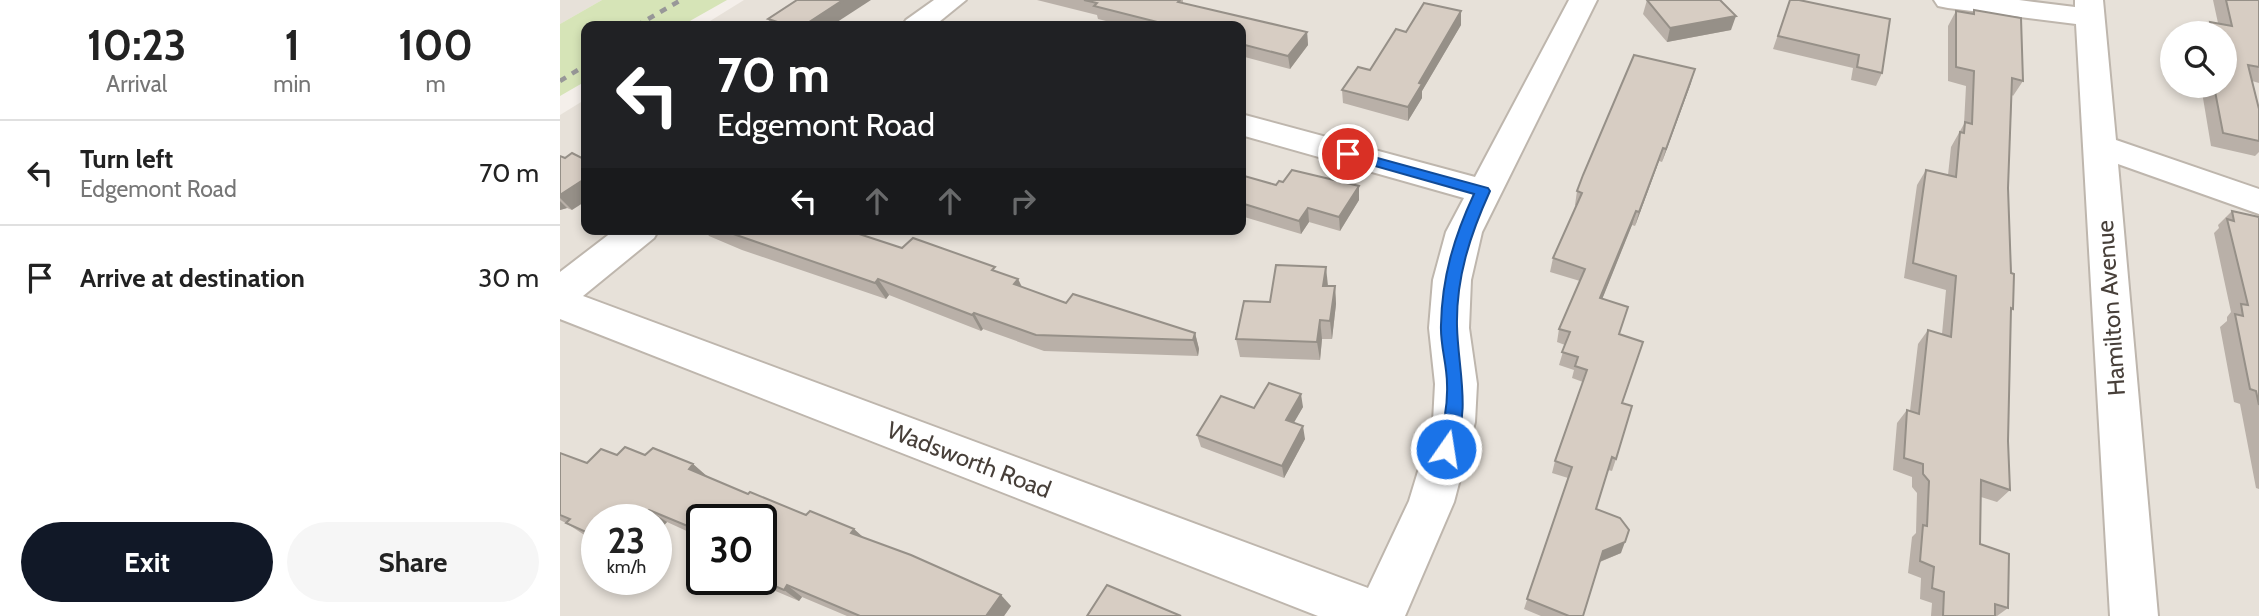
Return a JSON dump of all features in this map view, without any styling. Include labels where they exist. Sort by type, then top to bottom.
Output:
[{"type":"street","points":[[923,21],[952,0]]},
{"type":"street","points":[[1379,616],[1431,502],[1454,422],[1456,384],[1449,328],[1452,280],[1464,232],[1583,0]]},
{"type":"street","points":[[1948,0],[2090,8]]},
{"type":"street","name":"Hamilton Avenue","points":[[2090,8],[2134,616]]},
{"type":"street","points":[[1246,125],[1483,191]]},
{"type":"street","points":[[2100,146],[2259,202]]},
{"type":"street","points":[[560,293],[633,235]]},
{"type":"street","name":"Wadsworth Road","points":[[560,303],[1379,616]]},
{"type":"shaded area","points":[[560,0],[602,0],[560,24]]},
{"type":"shaded area","points":[[744,0],[2259,0],[2259,616],[560,616],[560,115],[581,102],[581,235],[1246,235],[1246,21],[710,21]]},
{"type":"green space","points":[[602,0],[727,0],[690,21],[581,21],[581,84],[560,96],[560,24]]},
{"type":"building","points":[[797,0],[843,0],[811,21],[768,19]]},
{"type":"building","points":[[1084,0],[1180,0],[1178,2],[1307,32],[1288,56],[1246,45],[1246,21],[1153,21],[1094,6],[1097,3]]},
{"type":"building","points":[[1647,0],[1720,0],[1736,16],[1670,28]]},
{"type":"building","points":[[1790,0],[1890,19],[1882,73],[1857,67],[1859,55],[1778,36]]},
{"type":"building","points":[[2226,0],[2259,0],[2259,67],[2248,65],[2259,109],[2259,141],[2223,133],[2216,98],[2237,98],[2237,21],[2231,21]]},
{"type":"building","points":[[1424,3],[1461,11],[1408,107],[1342,90],[1358,67],[1370,70],[1396,29],[1406,32]]},
{"type":"building","points":[[1974,10],[2021,18],[2023,81],[2012,78],[2008,188],[2011,273],[2014,274],[2008,441],[2010,490],[1981,480],[1980,544],[2009,554],[2008,608],[1995,604],[1995,616],[1943,616],[1944,592],[1932,588],[1934,567],[1920,561],[1923,525],[1927,526],[1929,481],[1923,474],[1923,464],[1904,458],[1907,410],[1919,414],[1928,330],[1951,337],[1956,276],[1913,263],[1926,170],[1956,177],[1960,132],[1964,133],[1965,122],[1972,124],[1974,71],[1956,67],[1956,11],[1974,14]]},
{"type":"building","points":[[1634,55],[1695,69],[1666,149],[1663,148],[1639,212],[1636,211],[1600,298],[1628,307],[1619,334],[1643,342],[1622,403],[1632,406],[1616,459],[1612,457],[1596,509],[1620,518],[1629,530],[1625,542],[1603,551],[1583,616],[1569,616],[1527,599],[1572,467],[1555,461],[1587,370],[1575,366],[1578,357],[1562,352],[1570,332],[1559,329],[1585,269],[1553,258],[1582,193],[1577,191],[1583,175]]},
{"type":"building","points":[[572,153],[581,158],[581,181],[560,195],[560,156],[565,158]]},
{"type":"building","points":[[1292,170],[1359,186],[1339,217],[1308,208],[1299,221],[1246,205],[1246,176],[1276,185],[1279,181],[1283,182]]},
{"type":"building","points":[[2232,211],[2259,217],[2259,405],[2256,391],[2250,389],[2235,314],[2243,316],[2241,304],[2248,305],[2227,219],[2234,221]]},
{"type":"building","points":[[736,235],[862,235],[902,248],[913,238],[995,267],[992,270],[1018,279],[1014,284],[1066,303],[1073,294],[1195,333],[1193,340],[1036,335],[974,313],[972,315],[878,279],[875,283]]},
{"type":"building","points":[[1276,265],[1326,267],[1323,286],[1335,286],[1330,321],[1320,320],[1317,342],[1236,339],[1244,301],[1270,302]]},
{"type":"building","points":[[1269,383],[1301,394],[1286,420],[1303,426],[1282,466],[1197,435],[1221,396],[1254,408]]},
{"type":"building","points":[[625,447],[645,455],[653,448],[693,464],[689,469],[748,494],[750,492],[806,515],[810,511],[854,529],[851,533],[911,555],[1001,595],[986,616],[860,616],[787,585],[784,590],[777,587],[777,504],[686,504],[686,525],[672,520],[672,504],[581,504],[581,530],[566,523],[570,519],[560,515],[560,453],[587,463],[601,449],[617,455]]},
{"type":"building","points":[[1107,585],[1181,616],[1087,616]]},
{"type":"railway","points":[[645,21],[681,0]]},
{"type":"railway","points":[[560,81],[581,68]]},
{"type":"route","points":[[1348,154],[1483,191],[1464,232],[1452,280],[1449,328],[1456,384],[1454,422],[1446,449]]}]
